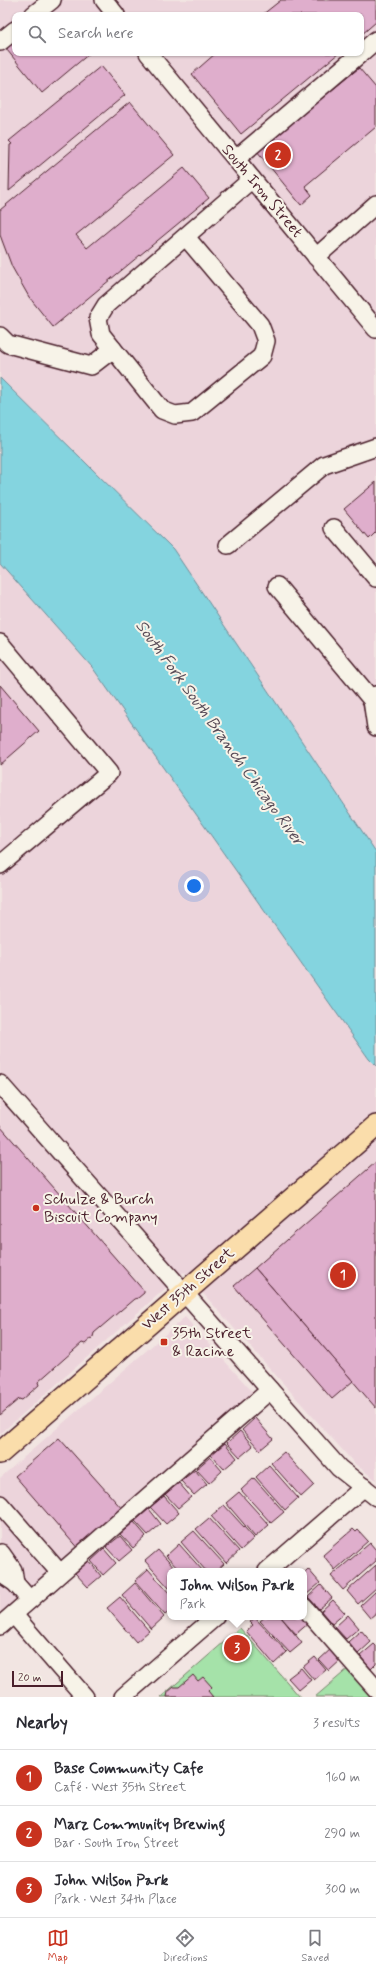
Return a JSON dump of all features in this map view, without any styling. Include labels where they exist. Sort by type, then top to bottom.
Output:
[{"type":"main road","name":"West 35th Street","points":[[0,1452],[376,1126]]},
{"type":"street","points":[[37,12],[52,0]]},
{"type":"street","points":[[104,0],[114,12]]},
{"type":"street","points":[[0,42],[12,32]]},
{"type":"street","points":[[364,50],[376,40]]},
{"type":"street","name":"South Iron Street","points":[[150,56],[376,329]]},
{"type":"street","points":[[236,160],[357,56]]},
{"type":"street","points":[[186,237],[260,326],[266,341],[262,356],[192,413],[175,415],[162,410],[101,334],[98,318],[106,305],[252,179]]},
{"type":"street","points":[[316,256],[376,204]]},
{"type":"street","points":[[0,336],[8,344],[91,366],[113,349]]},
{"type":"street","points":[[228,545],[324,465],[376,447]]},
{"type":"street","points":[[334,528],[376,578]]},
{"type":"street","points":[[277,586],[374,697],[376,727]]},
{"type":"street","points":[[0,643],[109,773],[0,865]]},
{"type":"street","points":[[0,1084],[339,1468],[370,1492],[273,1568]]},
{"type":"street","points":[[0,1626],[270,1390]]},
{"type":"street","points":[[0,1504],[60,1573]]},
{"type":"street","points":[[0,1556],[13,1570],[7,1581]]},
{"type":"street","points":[[0,1573],[7,1581],[30,1600]]},
{"type":"street","points":[[307,1610],[376,1689]]},
{"type":"street","points":[[14,1615],[84,1697]]},
{"type":"street","points":[[123,1697],[212,1620]]},
{"type":"shaded area","points":[[0,0],[376,0],[376,852],[173,549],[0,378]]},
{"type":"shaded area","points":[[0,563],[92,667],[369,1059],[376,1066],[376,1480],[355,1464],[184,1272],[0,1434]]},
{"type":"shaded area","points":[[185,1317],[259,1399],[0,1626],[0,1478]]},
{"type":"green space","points":[[240,1628],[300,1697],[161,1697]]},
{"type":"green space","points":[[350,1667],[375,1697],[315,1697]]},
{"type":"water","name":"South Fork South Branch Chicago River","points":[[0,378],[173,549],[376,852],[376,1066],[369,1059],[92,667],[0,563]]},
{"type":"building","points":[[281,0],[376,0],[376,22],[364,32],[364,12],[266,12]]},
{"type":"building","points":[[12,38],[12,56],[86,56],[42,93],[7,50],[9,40]]},
{"type":"building","points":[[213,56],[335,56],[241,134],[192,74]]},
{"type":"building","points":[[101,66],[125,95],[9,191],[10,145],[12,144],[9,141]]},
{"type":"building","points":[[359,68],[376,88],[376,127],[305,186],[312,195],[301,205],[257,151]]},
{"type":"building","points":[[130,102],[174,155],[76,235],[87,248],[184,168],[209,198],[53,327],[29,297],[12,267],[0,235],[0,210]]},
{"type":"building","points":[[376,482],[376,532],[369,539],[344,509]]},
{"type":"building","points":[[0,685],[39,731],[0,765]]},
{"type":"building","name":"Schulze & Burch Biscuit Company","points":[[0,1126],[144,1291],[144,1293],[138,1298],[134,1299],[94,1333],[93,1337],[85,1344],[82,1343],[38,1382],[39,1385],[22,1400],[19,1399],[0,1415]]},
{"type":"building","points":[[376,1162],[376,1408],[255,1268]]},
{"type":"building","points":[[255,1268],[353,1381],[332,1399],[234,1286]]},
{"type":"building","points":[[255,1418],[273,1439],[260,1450],[242,1430]]},
{"type":"building","points":[[240,1431],[253,1446],[240,1457],[227,1443]]},
{"type":"building","points":[[59,1438],[124,1511],[80,1551],[15,1476]]},
{"type":"building","points":[[225,1443],[237,1458],[224,1469],[211,1455]]},
{"type":"building","points":[[284,1452],[314,1485],[301,1497],[271,1463]]},
{"type":"building","points":[[210,1457],[222,1471],[209,1483],[196,1469]]},
{"type":"building","points":[[269,1465],[298,1498],[285,1510],[256,1477]]},
{"type":"building","points":[[195,1470],[207,1484],[194,1495],[181,1481]]},
{"type":"building","points":[[254,1478],[284,1512],[271,1523],[241,1490]]},
{"type":"building","points":[[179,1483],[191,1497],[178,1508],[165,1494]]},
{"type":"building","points":[[239,1492],[269,1525],[255,1537],[226,1503]]},
{"type":"building","points":[[164,1496],[179,1513],[166,1524],[150,1507]]},
{"type":"building","points":[[224,1505],[254,1538],[241,1550],[211,1516]]},
{"type":"building","points":[[149,1509],[161,1524],[148,1535],[135,1521]]},
{"type":"building","points":[[209,1518],[239,1551],[226,1563],[196,1529]]},
{"type":"building","points":[[134,1522],[146,1536],[133,1548],[120,1534]]},
{"type":"building","points":[[353,1529],[356,1532],[358,1530],[368,1541],[335,1570],[323,1555]]},
{"type":"building","points":[[194,1531],[224,1564],[219,1568],[203,1568],[181,1542]]},
{"type":"building","points":[[120,1536],[132,1550],[119,1561],[106,1547]]},
{"type":"building","points":[[370,1543],[376,1550],[376,1561],[343,1590],[331,1576]]},
{"type":"building","points":[[179,1544],[200,1568],[177,1568],[166,1556]]},
{"type":"building","points":[[104,1549],[116,1563],[103,1575],[91,1561]]},
{"type":"building","points":[[158,1550],[174,1568],[167,1568],[167,1586],[145,1561]]},
{"type":"building","points":[[89,1561],[101,1576],[88,1587],[75,1573]]},
{"type":"building","points":[[376,1565],[376,1588],[358,1604],[347,1591]]},
{"type":"building","points":[[148,1569],[167,1591],[167,1613],[165,1615],[135,1581]]},
{"type":"building","points":[[308,1569],[320,1583],[307,1594]]},
{"type":"building","points":[[135,1583],[164,1617],[151,1629],[122,1595]]},
{"type":"building","points":[[321,1585],[332,1598],[319,1609],[308,1597]]},
{"type":"building","points":[[376,1591],[376,1613],[370,1618],[360,1606]]},
{"type":"building","points":[[120,1597],[149,1631],[136,1642],[107,1608]]},
{"type":"building","points":[[333,1600],[345,1613],[332,1624],[321,1611]]},
{"type":"building","points":[[348,1615],[359,1628],[346,1639],[335,1627]]},
{"type":"building","points":[[252,1620],[257,1620],[287,1652],[274,1664],[246,1631],[253,1625],[250,1622]]},
{"type":"building","points":[[283,1620],[302,1643],[290,1653],[260,1621]]},
{"type":"building","points":[[284,1620],[307,1620],[310,1622],[296,1634]]},
{"type":"building","points":[[361,1630],[371,1642],[358,1654],[348,1642]]},
{"type":"building","points":[[374,1644],[376,1646],[376,1664],[371,1669],[360,1656]]},
{"type":"building","points":[[332,1648],[342,1659],[329,1671],[319,1660]]},
{"type":"building","points":[[315,1657],[326,1670],[314,1680],[303,1667]]},
{"type":"building","points":[[301,1668],[311,1680],[299,1690],[288,1678]]},
{"type":"building","points":[[193,1675],[198,1681],[203,1677],[212,1687],[208,1691],[213,1697],[167,1697],[168,1692],[174,1687],[179,1687]]},
{"type":"place","name":"Marz Community Brewing","points":[[278,155]]},
{"type":"place","name":"Schulze & Burch Biscuit Company","points":[[36,1208]]},
{"type":"place","name":"Base Community Cafe","points":[[343,1275]]},
{"type":"place","name":"35th Street & Racine","points":[[164,1342]]},
{"type":"place","name":"John Wilson Park","points":[[237,1648]]}]
